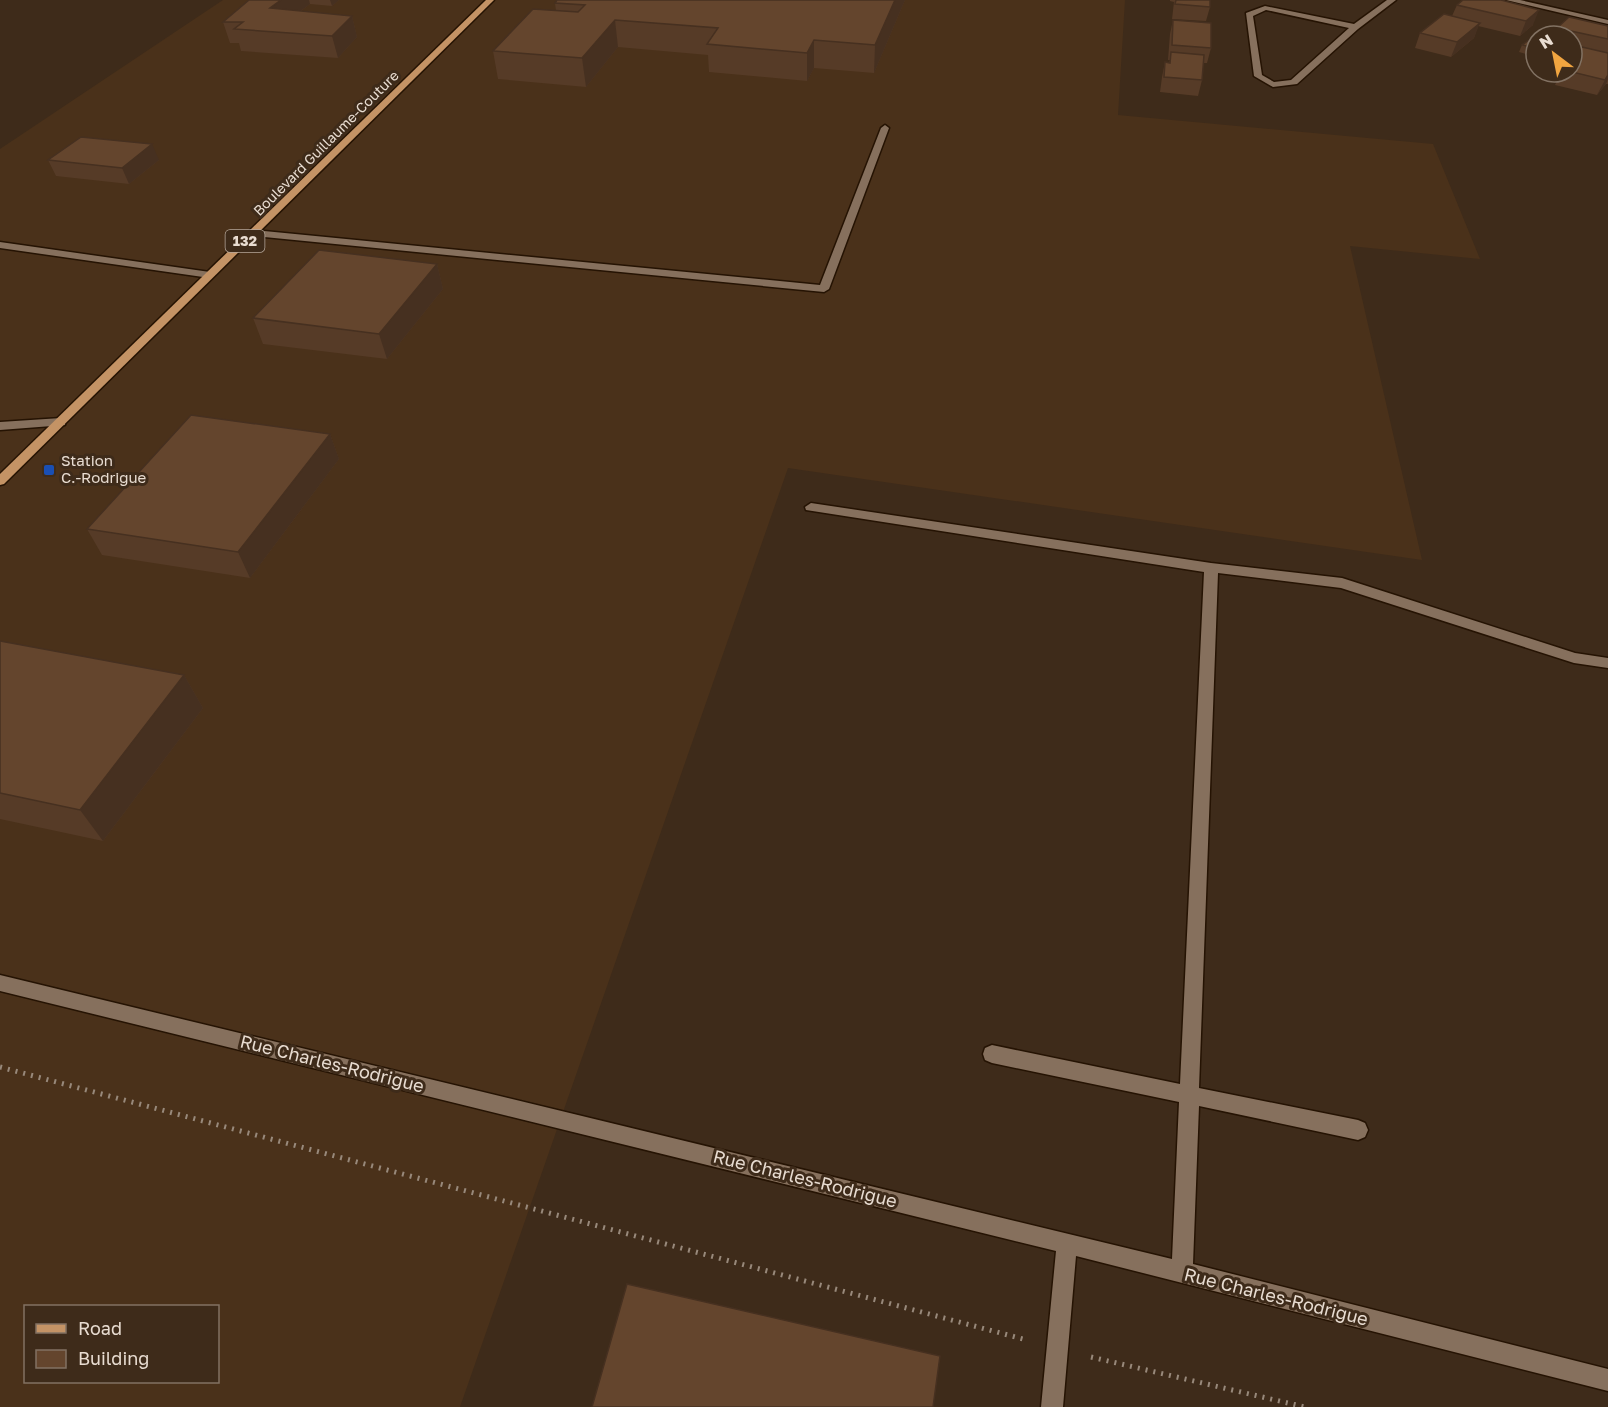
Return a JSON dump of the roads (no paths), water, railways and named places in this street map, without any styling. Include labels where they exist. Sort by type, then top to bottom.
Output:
[{"type":"main road","name":"Boulevard Guillaume-Couture","points":[[0,481],[490,0]]},
{"type":"street","points":[[1355,27],[1265,8],[1249,15],[1258,76],[1273,85],[1294,82],[1355,27],[1392,0]]},
{"type":"street","points":[[1510,0],[1608,22]]},
{"type":"street","points":[[253,233],[824,289],[885,128]]},
{"type":"street","points":[[0,245],[210,275]]},
{"type":"street","points":[[0,426],[61,422]]},
{"type":"street","points":[[811,507],[1211,568],[1342,583],[1574,658],[1608,663]]},
{"type":"street","points":[[1182,1273],[1211,568]]},
{"type":"street","name":"Rue Charles-Rodrigue","points":[[0,983],[1067,1243],[1608,1380]]},
{"type":"street","points":[[992,1054],[1358,1130]]},
{"type":"street","points":[[1052,1407],[1067,1243]]},
{"type":"place","name":"Station C.-Rodrigue","points":[[49,470]]}]
